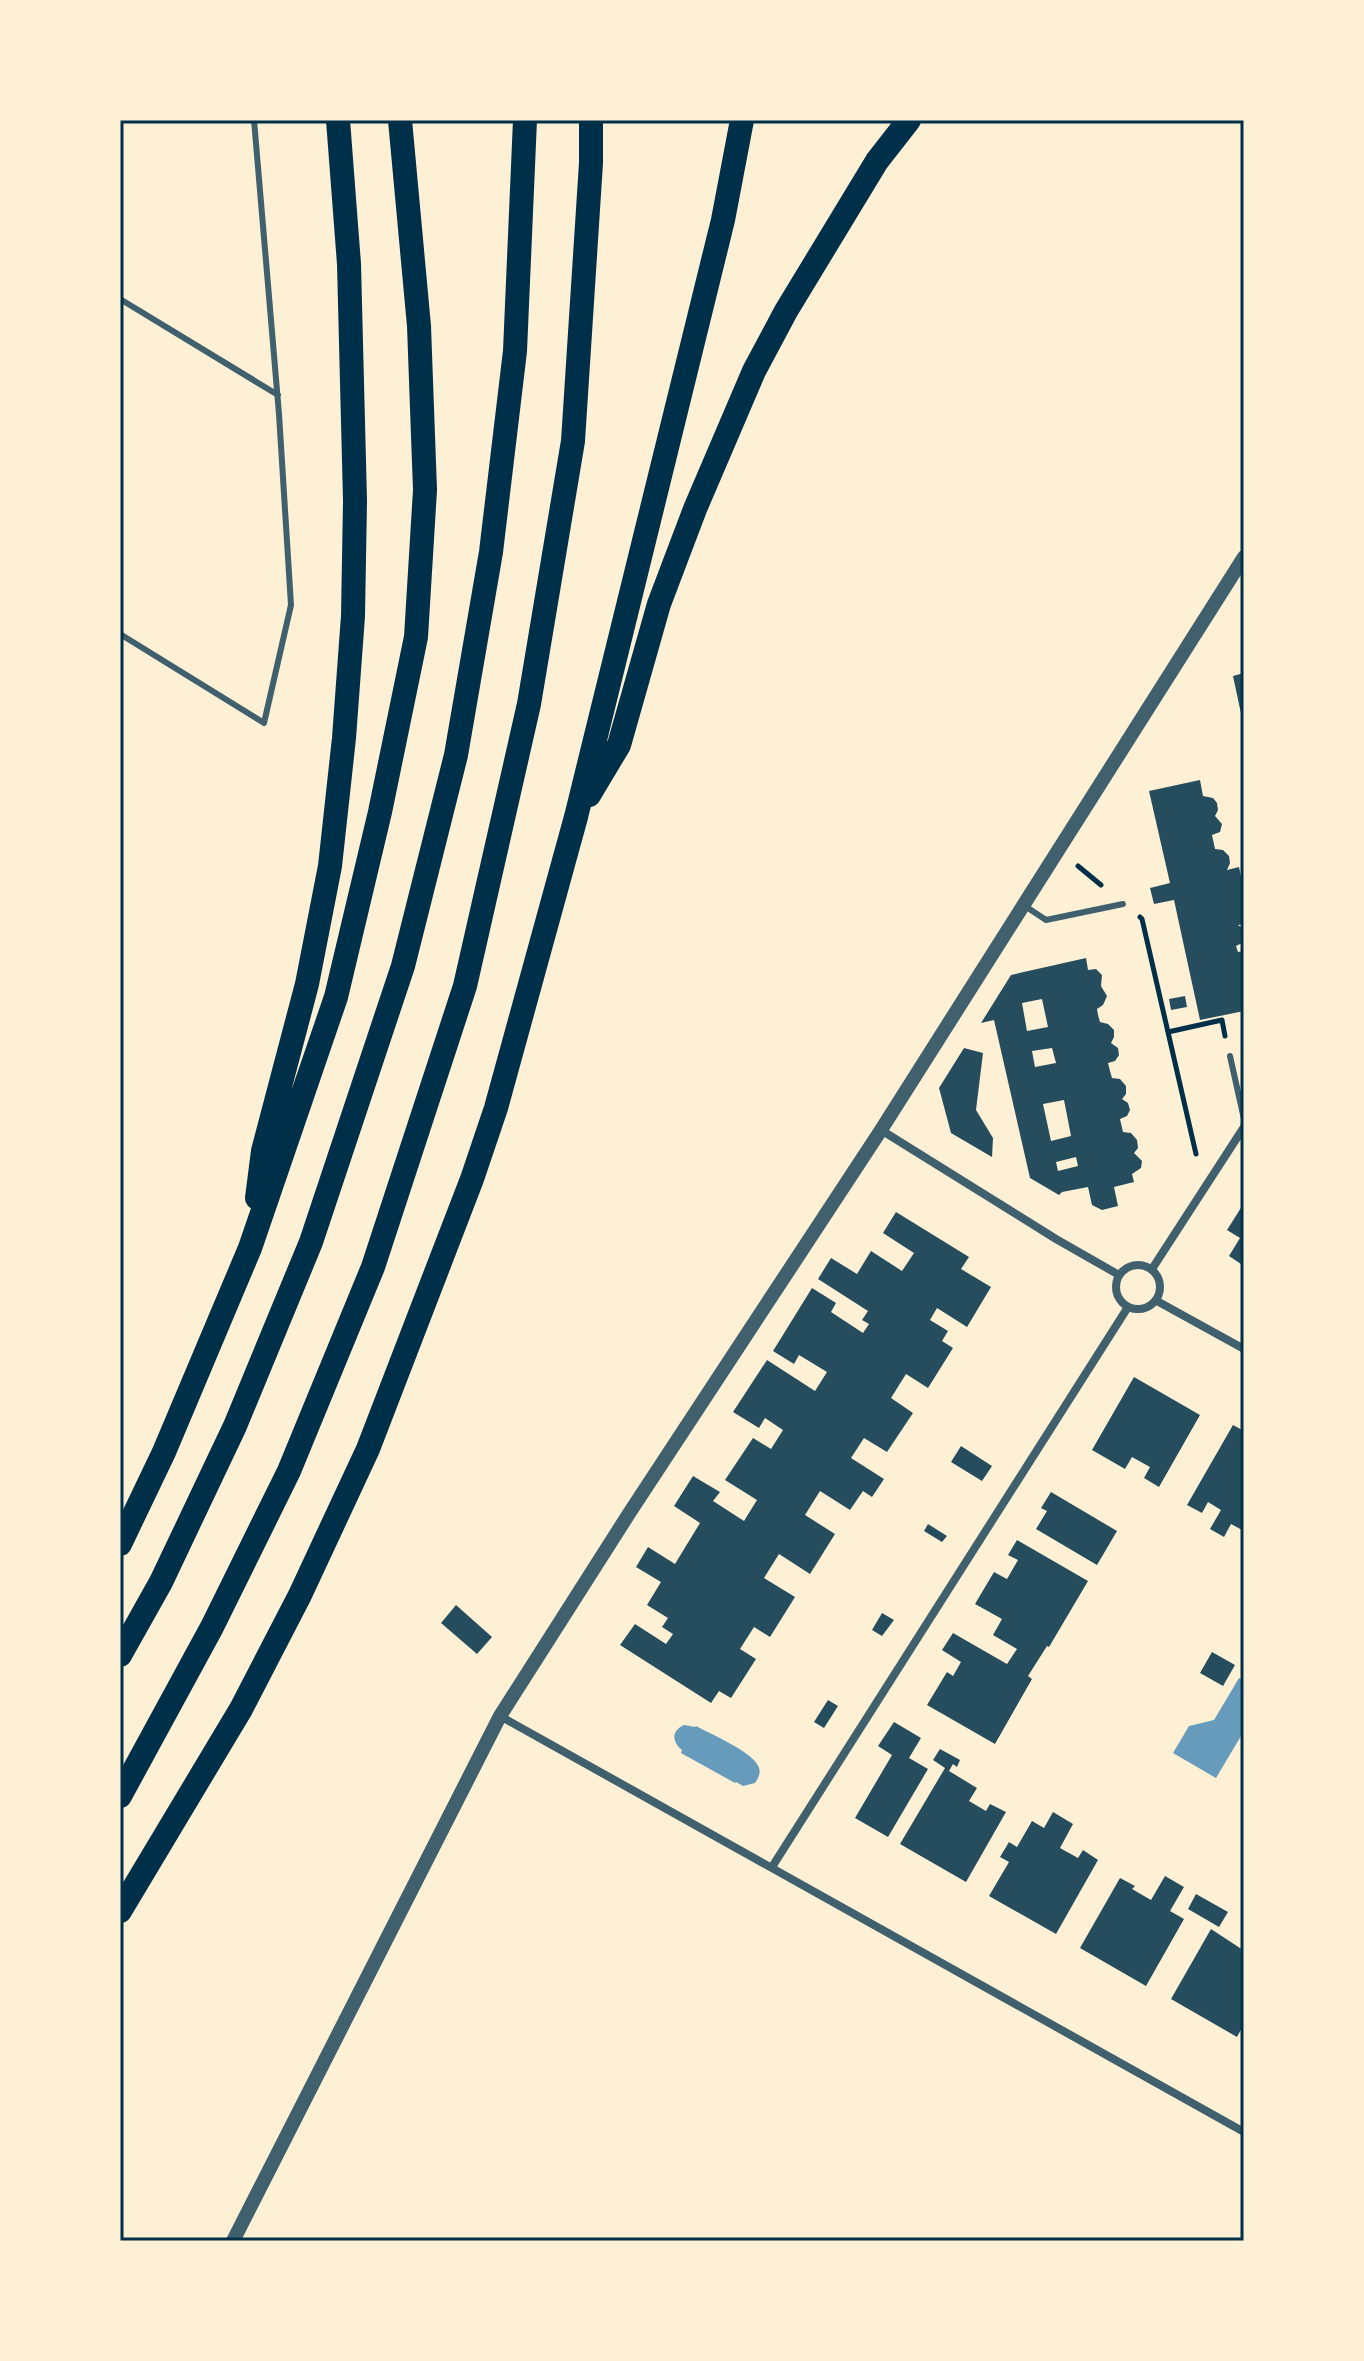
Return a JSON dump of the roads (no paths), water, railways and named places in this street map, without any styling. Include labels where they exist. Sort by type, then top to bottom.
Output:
[{"type":"highway","points":[[250,1248],[263,1151],[307,984],[330,866],[344,738],[353,616],[355,501],[349,264],[338,120]]},
{"type":"highway","points":[[120,1544],[164,1452],[250,1248],[336,997],[380,812],[416,637],[425,490],[419,326],[400,120]]},
{"type":"highway","points":[[120,1655],[161,1582],[235,1426],[300,1270],[403,966],[456,755],[491,552],[515,351],[525,120]]},
{"type":"highway","points":[[120,1796],[212,1627],[289,1471],[373,1267],[465,986],[529,704],[573,441],[591,163],[591,120]]},
{"type":"highway","points":[[120,1911],[241,1709],[300,1595],[368,1449],[472,1179],[496,1108],[576,817],[723,220],[742,120]]},
{"type":"highway","points":[[576,817],[619,745],[659,604],[695,509],[754,371],[786,311],[877,161],[909,120]]},
{"type":"street","points":[[233,2241],[500,1716],[881,1130],[1244,557]]},
{"type":"street","points":[[1152,1269],[1244,1127]]},
{"type":"street","points":[[881,1130],[1119,1275]]},
{"type":"street","points":[[1138,1264],[1152,1269],[1160,1281],[1157,1301],[1142,1309],[1128,1307],[1116,1289],[1119,1275],[1124,1269],[1138,1264]]},
{"type":"street","points":[[1157,1301],[1244,1349]]},
{"type":"street","points":[[772,1867],[1128,1307]]},
{"type":"street","points":[[500,1716],[1244,2132]]},
{"type":"lane","points":[[120,634],[264,723],[291,605],[278,395],[254,120]]},
{"type":"lane","points":[[120,299],[278,395]]},
{"type":"lane","points":[[1024,905],[1046,920],[1123,904]]},
{"type":"lane","points":[[1230,1056],[1244,1119]]},
{"type":"water","points":[[1239,1678],[1244,1681],[1244,1735],[1216,1778],[1173,1753],[1189,1726],[1214,1720]]},
{"type":"water","points":[[684,1725],[696,1726],[746,1753],[759,1769],[755,1783],[743,1786],[735,1783],[681,1753],[674,1737]]}]
